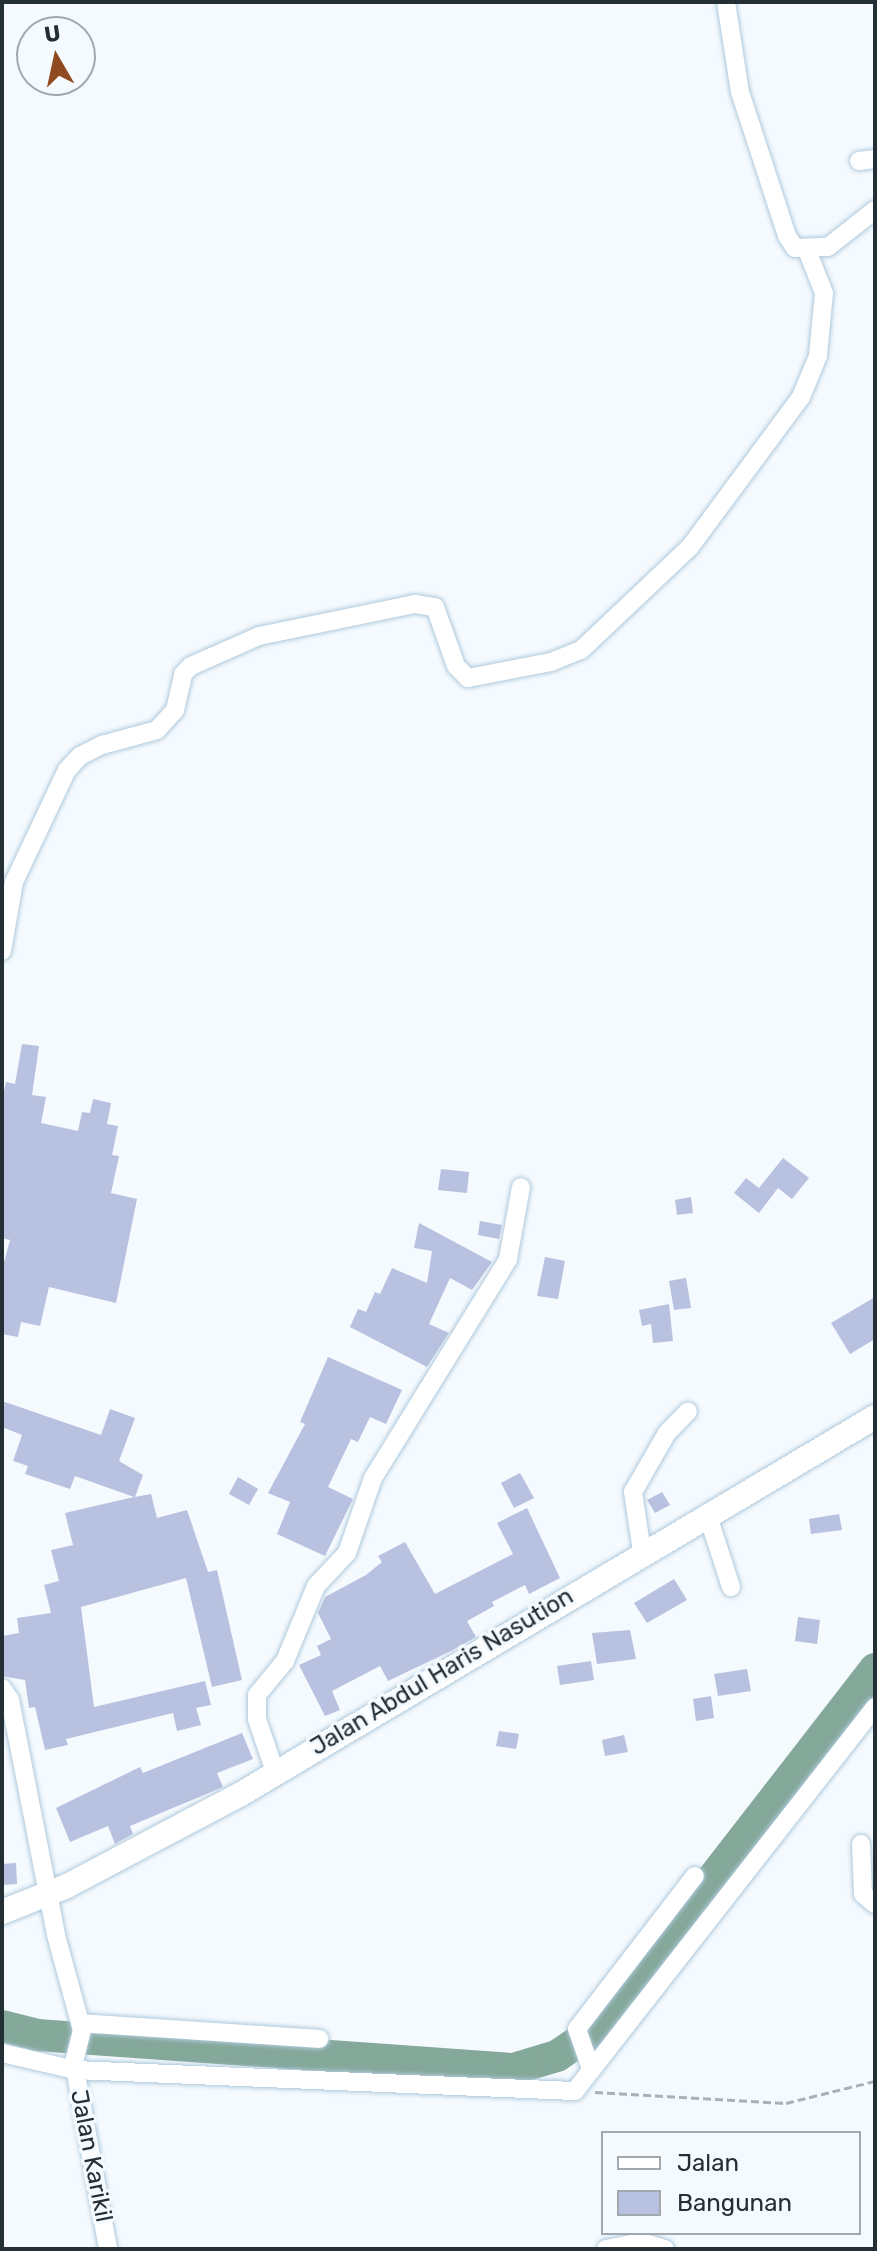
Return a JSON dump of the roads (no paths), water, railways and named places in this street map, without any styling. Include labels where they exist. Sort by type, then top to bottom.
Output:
[{"type":"main road","name":"Jalan Abdul Haris Nasution","points":[[2,1912],[47,1893],[275,1772],[642,1551],[875,1417]]},
{"type":"street","points":[[726,2],[740,92],[772,200],[795,248],[828,247],[875,210]]},
{"type":"street","points":[[2,951],[14,882],[67,770],[80,756],[102,745],[157,730],[175,710],[183,674],[191,666],[259,636],[415,604],[438,610],[456,666],[468,678],[551,662],[581,650],[690,547],[801,397],[818,356],[824,293],[807,250]]},
{"type":"street","points":[[275,1772],[257,1719],[257,1695],[285,1661],[316,1586],[347,1553],[373,1478],[508,1259],[521,1187]]},
{"type":"street","points":[[642,1551],[633,1492],[667,1433],[688,1411]]},
{"type":"street","points":[[707,1513],[731,1587]]},
{"type":"street","points":[[2,1688],[10,1700],[47,1893],[81,2027],[74,2066]]},
{"type":"street","points":[[2,2053],[74,2066],[575,2091],[875,1707]]},
{"type":"street","points":[[861,1844],[863,1894],[875,1904]]},
{"type":"street","points":[[591,2069],[579,2038],[695,1876]]},
{"type":"street","points":[[81,2027],[319,2039]]},
{"type":"street","name":"Jalan Karikil","points":[[74,2066],[108,2249]]},
{"type":"street","points":[[606,2249],[642,2242],[665,2249]]},
{"type":"waterway","points":[[2,2026],[37,2035],[513,2069],[557,2056],[595,2030],[875,1669]]}]
